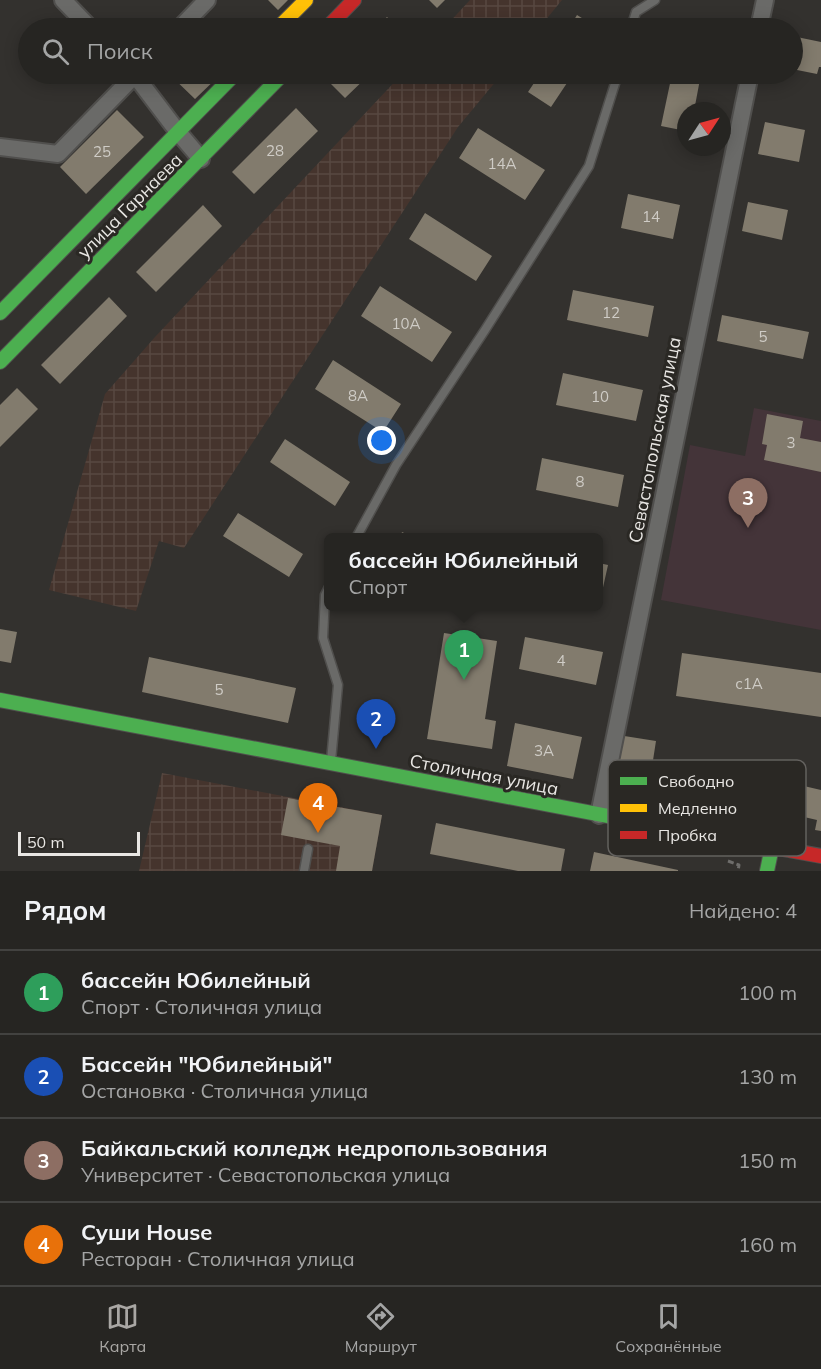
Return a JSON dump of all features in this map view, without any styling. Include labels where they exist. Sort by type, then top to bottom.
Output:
[{"type":"street","points":[[63,0],[80,18]]},
{"type":"street","points":[[190,18],[207,0]]},
{"type":"street","points":[[288,18],[306,0]]},
{"type":"street","points":[[337,18],[354,0]]},
{"type":"street","points":[[761,18],[765,0]]},
{"type":"street","points":[[0,147],[58,154],[125,84]]},
{"type":"street","points":[[142,84],[201,159]]},
{"type":"street","name":"улица Гарнаева","points":[[0,313],[225,84]]},
{"type":"street","name":"улица Гарнаева","points":[[0,362],[273,84]]},
{"type":"street","name":"Севастопольская улица","points":[[610,760],[748,84]]},
{"type":"street","name":"Столичная улица","points":[[0,700],[608,817]]},
{"type":"street","name":"Севастопольская улица","points":[[599,815],[608,771]]},
{"type":"street","name":"Столичная улица","points":[[806,853],[821,856]]},
{"type":"street","points":[[767,871],[770,856]]},
{"type":"lane","points":[[634,18],[636,12],[655,0]]},
{"type":"lane","points":[[358,533],[396,465],[589,166],[615,84]]},
{"type":"lane","points":[[324,611],[323,638],[338,685],[330,764]]},
{"type":"lane","points":[[304,871],[308,849]]},
{"type":"path","points":[[728,861],[740,865],[738,871]]},
{"type":"shaded area","points":[[470,0],[562,0],[547,18],[453,18]]},
{"type":"shaded area","points":[[393,84],[494,84],[458,127],[184,548],[159,541],[136,611],[49,590],[105,394],[155,337]]},
{"type":"shaded area","points":[[754,408],[821,421],[821,630],[661,600],[690,445],[745,456]]},
{"type":"shaded area","points":[[162,773],[382,815],[372,871],[139,871]]},
{"type":"building","points":[[268,0],[288,0],[278,10]]},
{"type":"building","points":[[429,0],[445,0],[437,8]]},
{"type":"building","points":[[803,38],[821,42],[821,67],[817,74],[803,71]]},
{"type":"building","points":[[179,84],[211,84],[195,99]]},
{"type":"building","points":[[331,84],[360,84],[345,98]]},
{"type":"building","points":[[533,84],[566,84],[551,107],[528,92]]},
{"type":"building","points":[[670,84],[699,84],[696,102],[677,102],[677,129],[661,126]]},
{"type":"building","points":[[296,108],[318,131],[254,194],[232,172]]},
{"type":"building","points":[[117,110],[144,137],[86,194],[60,167]]},
{"type":"building","points":[[765,122],[805,130],[799,162],[758,154]]},
{"type":"building","points":[[478,128],[545,170],[525,200],[459,158]]},
{"type":"building","points":[[628,194],[680,205],[673,239],[621,228]]},
{"type":"building","points":[[748,202],[788,210],[782,240],[742,231]]},
{"type":"building","points":[[203,205],[222,226],[156,292],[136,272]]},
{"type":"building","points":[[425,213],[492,256],[476,281],[409,239]]},
{"type":"building","points":[[380,286],[452,332],[432,362],[361,316]]},
{"type":"building","points":[[573,290],[654,306],[648,337],[567,320]]},
{"type":"building","points":[[109,297],[127,316],[60,384],[41,365]]},
{"type":"building","points":[[722,315],[809,332],[803,359],[717,341]]},
{"type":"building","points":[[333,360],[401,404],[383,432],[315,389]]},
{"type":"building","points":[[563,373],[643,390],[636,421],[556,405]]},
{"type":"building","points":[[17,388],[38,409],[0,447],[0,405]]},
{"type":"building","points":[[767,414],[803,421],[800,438],[821,442],[821,472],[764,460],[767,445],[762,444]]},
{"type":"building","points":[[285,439],[350,482],[335,506],[270,462]]},
{"type":"building","points":[[542,458],[624,475],[618,507],[536,490]]},
{"type":"building","points":[[238,513],[303,554],[289,577],[223,536]]},
{"type":"building","points":[[603,564],[608,565],[603,588]]},
{"type":"building","points":[[0,629],[17,632],[11,663],[0,661]]},
{"type":"building","points":[[444,633],[497,641],[485,719],[496,721],[492,749],[427,739]]},
{"type":"building","points":[[525,637],[603,652],[596,685],[519,669]]},
{"type":"building","points":[[682,653],[821,673],[821,717],[676,696]]},
{"type":"building","points":[[149,657],[296,688],[288,723],[142,692]]},
{"type":"building","points":[[515,723],[582,737],[573,779],[507,766]]},
{"type":"building","points":[[618,735],[656,741],[653,760],[614,760]]},
{"type":"building","points":[[806,786],[821,790],[821,831],[815,830],[817,820],[806,817]]},
{"type":"building","points":[[288,798],[382,815],[372,871],[336,871],[340,846],[281,835]]},
{"type":"building","points":[[436,823],[565,849],[561,871],[518,871],[430,854]]},
{"type":"building","points":[[594,852],[678,870],[678,871],[590,871]]},
{"type":"traffic: fast","points":[[0,313],[225,84]]},
{"type":"traffic: fast","points":[[0,362],[273,84]]},
{"type":"traffic: fast","points":[[0,700],[608,816]]},
{"type":"traffic: fast","points":[[767,871],[770,856]]},
{"type":"traffic: slow","points":[[288,18],[306,0]]},
{"type":"traffic: jam","points":[[337,18],[354,0]]},
{"type":"traffic: jam","points":[[806,853],[821,856]]},
{"type":"place","name":"Байкальский колледж недропользования","points":[[748,528]]},
{"type":"place","name":"бассейн Юбилейный","points":[[464,680]]},
{"type":"place","name":"Бассейн \"Юбилейный\"","points":[[376,749]]},
{"type":"place","name":"Суши House","points":[[318,833]]}]
